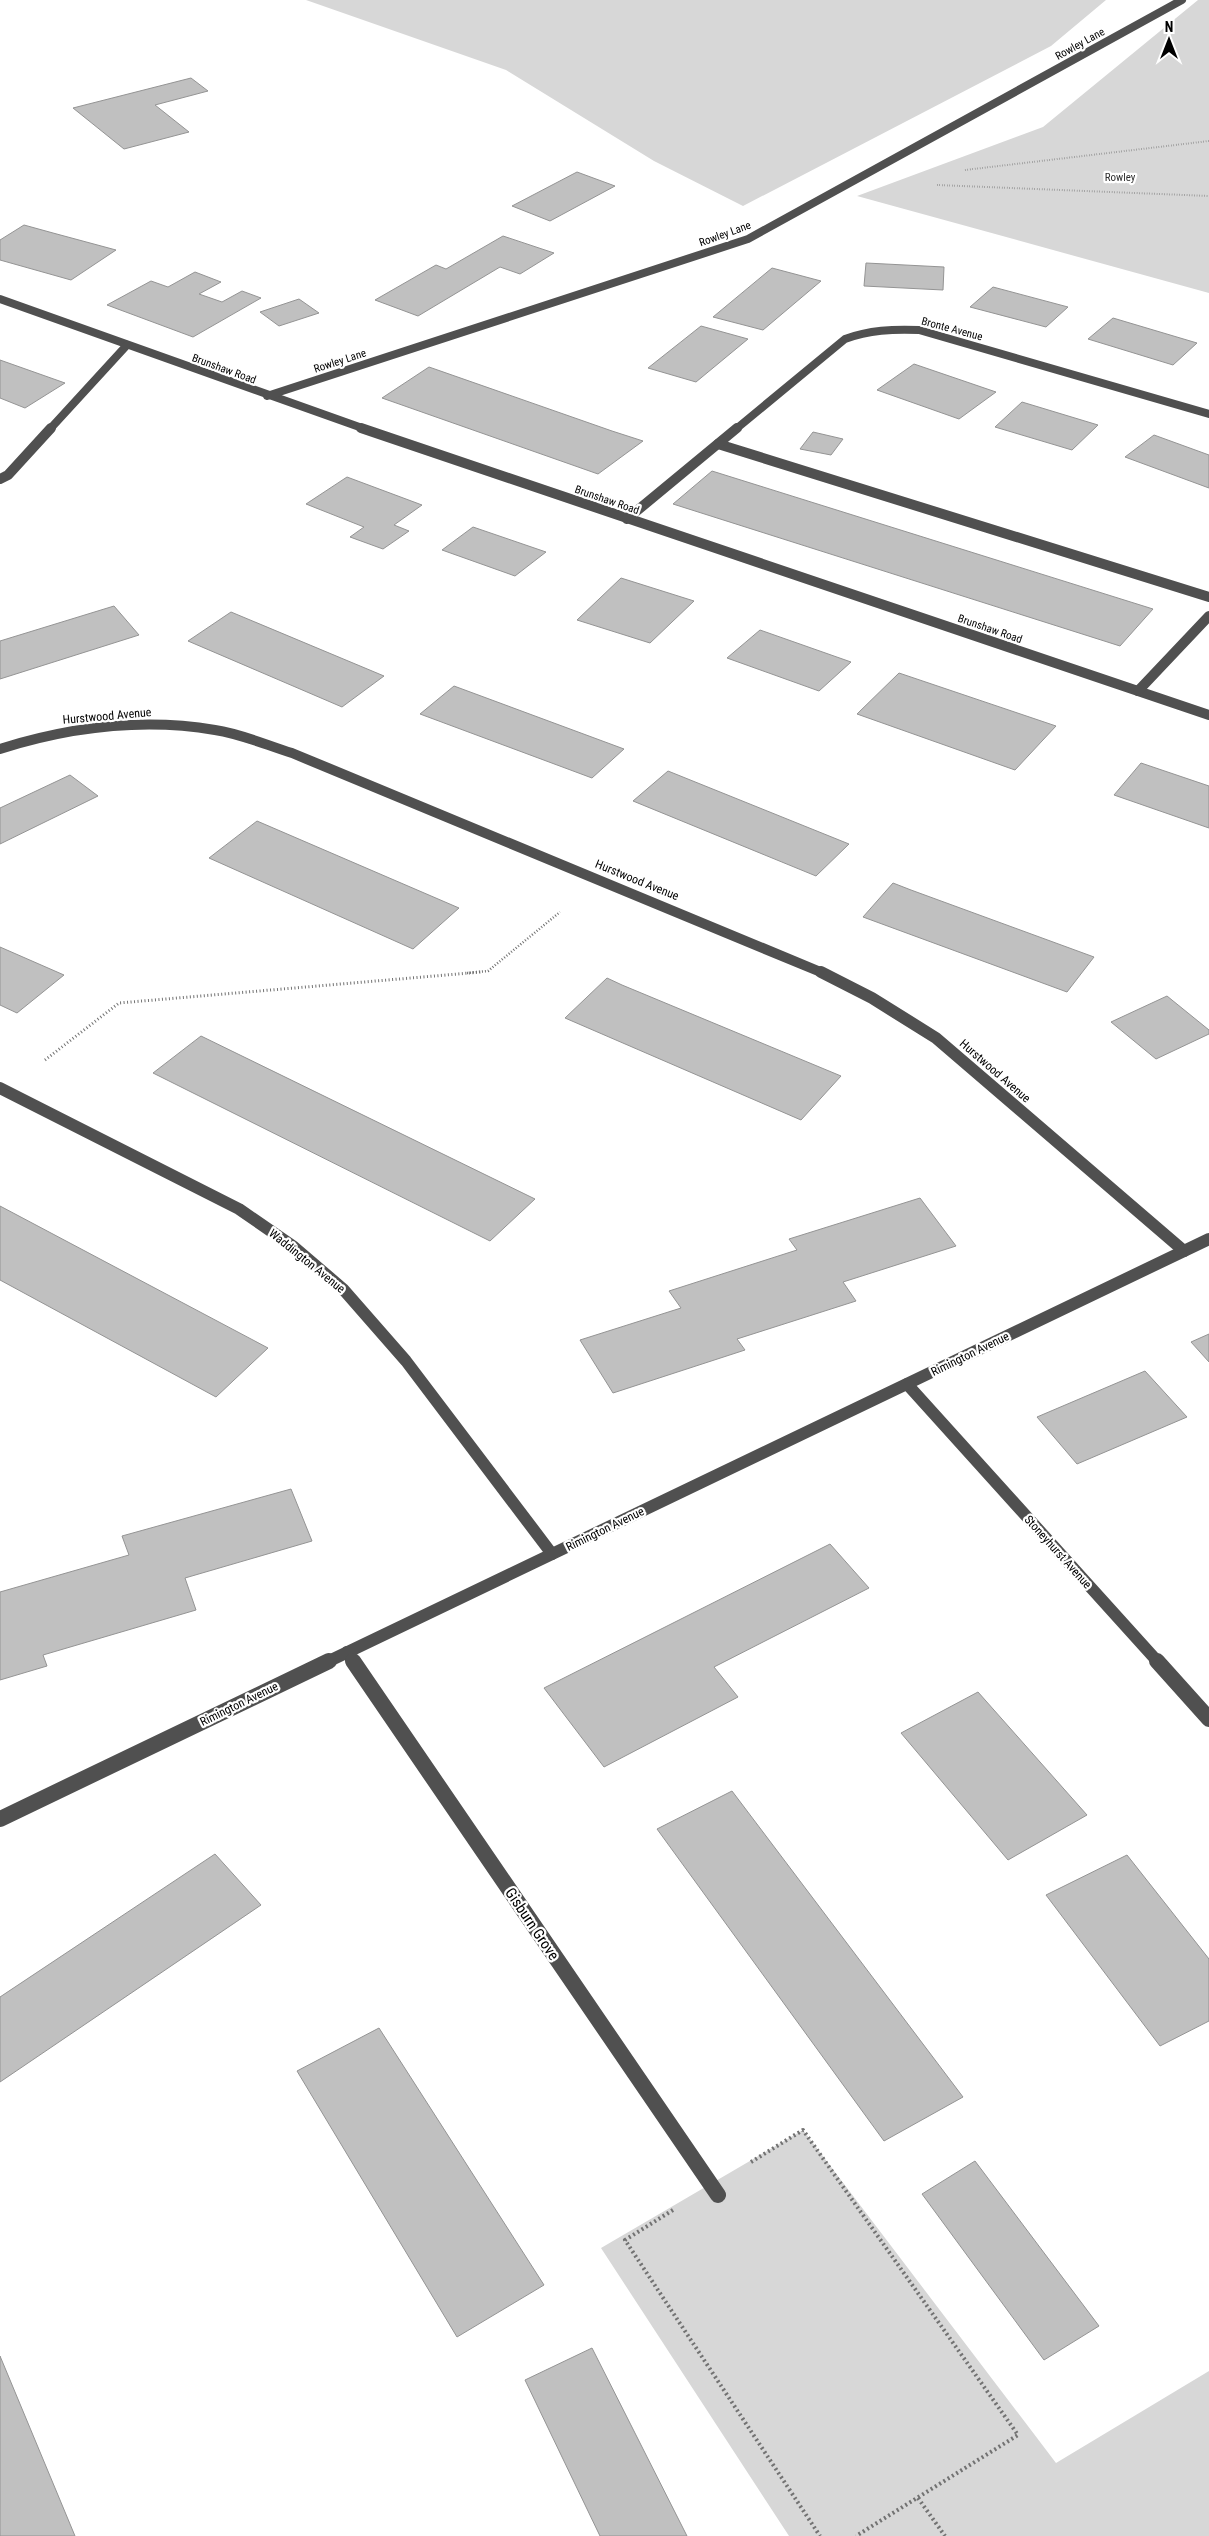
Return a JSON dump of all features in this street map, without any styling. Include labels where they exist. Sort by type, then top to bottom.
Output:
[{"type":"street","name":"Rowley Lane","points":[[267,396],[748,239],[1182,0]]},
{"type":"street","name":"Brunshaw Road","points":[[0,299],[267,396],[1209,714]]},
{"type":"street","name":"Bronte Avenue","points":[[627,519],[845,339],[861,332],[888,328],[919,330],[1209,414]]},
{"type":"street","points":[[0,479],[8,475],[127,345]]},
{"type":"street","points":[[718,444],[1209,598]]},
{"type":"street","points":[[1138,691],[1209,616]]},
{"type":"street","name":"Hurstwood Avenue","points":[[0,749],[63,732],[133,725],[186,726],[244,736],[292,753],[810,966],[872,998],[936,1038],[1184,1251]]},
{"type":"street","name":"Waddington Avenue","points":[[3,1089],[239,1209],[294,1247],[343,1289],[406,1361],[552,1554]]},
{"type":"street","name":"Rimington Avenue","points":[[0,1818],[1209,1239]]},
{"type":"street","name":"Stoneyhurst Avenue","points":[[907,1384],[1209,1719]]},
{"type":"street","name":"Gisburn Grove","points":[[347,1652],[715,2191]]},
{"type":"path","points":[[964,170],[1209,141]]},
{"type":"path","points":[[930,185],[1209,196]]},
{"type":"path","points":[[3,1089],[119,1003],[488,971],[599,879]]},
{"type":"path","points":[[820,2536],[625,2240],[715,2191],[803,2130],[1018,2435],[856,2536]]},
{"type":"path","points":[[918,2498],[946,2536]]},
{"type":"green space","points":[[306,0],[1106,0],[1051,46],[743,206],[654,161],[506,70]]},
{"type":"green space","name":"Rowley","points":[[1198,0],[1209,0],[1209,293],[857,196],[1043,127]]},
{"type":"green space","points":[[803,2130],[1056,2463],[1209,2371],[1209,2536],[789,2536],[601,2248]]},
{"type":"building","points":[[191,78],[208,91],[155,105],[189,132],[124,149],[73,108]]},
{"type":"building","points":[[577,172],[615,186],[550,221],[512,206]]},
{"type":"building","points":[[24,225],[116,250],[71,280],[0,260],[0,240]]},
{"type":"building","points":[[503,236],[554,253],[520,274],[500,267],[418,316],[375,300],[436,265],[446,269]]},
{"type":"building","points":[[866,263],[944,267],[943,290],[864,286]]},
{"type":"building","points":[[772,268],[821,281],[763,330],[713,317]]},
{"type":"building","points":[[195,272],[221,282],[199,294],[222,302],[242,291],[261,298],[193,337],[107,305],[151,281],[168,287]]},
{"type":"building","points":[[993,287],[1068,307],[1046,327],[970,307]]},
{"type":"building","points":[[299,299],[319,313],[279,326],[260,312]]},
{"type":"building","points":[[1113,318],[1197,343],[1173,365],[1088,339]]},
{"type":"building","points":[[701,326],[748,339],[696,382],[648,368]]},
{"type":"building","points":[[0,360],[65,383],[25,408],[0,398]]},
{"type":"building","points":[[914,364],[996,392],[959,419],[877,390]]},
{"type":"building","points":[[429,367],[643,441],[598,474],[382,398]]},
{"type":"building","points":[[1022,402],[1098,425],[1072,450],[995,427]]},
{"type":"building","points":[[813,432],[843,439],[831,455],[800,449]]},
{"type":"building","points":[[1154,435],[1209,455],[1209,488],[1125,457]]},
{"type":"building","points":[[712,471],[1153,609],[1120,646],[673,504]]},
{"type":"building","points":[[347,477],[422,505],[394,525],[409,531],[383,549],[350,537],[364,527],[306,504]]},
{"type":"building","points":[[473,527],[546,552],[515,576],[442,550]]},
{"type":"building","points":[[621,578],[694,601],[650,643],[577,620]]},
{"type":"building","points":[[114,606],[139,635],[0,679],[0,641]]},
{"type":"building","points":[[231,612],[384,676],[342,707],[188,641]]},
{"type":"building","points":[[760,630],[851,662],[819,691],[727,658]]},
{"type":"building","points":[[899,673],[1056,726],[1015,770],[857,714]]},
{"type":"building","points":[[454,686],[624,749],[592,778],[420,714]]},
{"type":"building","points":[[1141,763],[1209,786],[1209,828],[1114,795]]},
{"type":"building","points":[[668,771],[849,844],[816,876],[633,801]]},
{"type":"building","points":[[70,775],[98,796],[0,844],[0,808]]},
{"type":"building","points":[[257,821],[459,908],[413,949],[209,858]]},
{"type":"building","points":[[893,883],[1094,957],[1067,992],[863,917]]},
{"type":"building","points":[[0,947],[64,975],[17,1013],[0,1005]]},
{"type":"building","points":[[607,978],[841,1076],[801,1120],[565,1018]]},
{"type":"building","points":[[1167,996],[1209,1030],[1209,1034],[1156,1059],[1111,1022]]},
{"type":"building","points":[[201,1036],[535,1199],[490,1241],[153,1073]]},
{"type":"building","points":[[920,1198],[956,1246],[843,1282],[856,1301],[737,1339],[745,1350],[613,1393],[580,1340],[681,1308],[669,1291],[797,1250],[789,1239]]},
{"type":"building","points":[[0,1206],[268,1348],[216,1397],[0,1280]]},
{"type":"building","points":[[1209,1334],[1209,1362],[1191,1342]]},
{"type":"building","points":[[1145,1371],[1187,1417],[1077,1464],[1037,1417]]},
{"type":"building","points":[[291,1489],[312,1541],[185,1578],[196,1610],[43,1655],[47,1666],[0,1680],[0,1592],[129,1555],[122,1536]]},
{"type":"building","points":[[830,1544],[869,1588],[714,1667],[738,1697],[604,1767],[544,1688]]},
{"type":"building","points":[[978,1692],[1087,1815],[1008,1860],[901,1733]]},
{"type":"building","points":[[732,1791],[963,2097],[884,2141],[657,1829]]},
{"type":"building","points":[[215,1854],[261,1905],[0,2082],[0,1997]]},
{"type":"building","points":[[1127,1855],[1209,1959],[1209,2021],[1160,2046],[1046,1895]]},
{"type":"building","points":[[379,2028],[544,2285],[457,2337],[297,2071]]},
{"type":"building","points":[[975,2161],[1099,2326],[1044,2360],[922,2194]]},
{"type":"building","points":[[592,2348],[687,2536],[600,2536],[525,2380]]},
{"type":"building","points":[[0,2356],[75,2536],[0,2536]]}]
